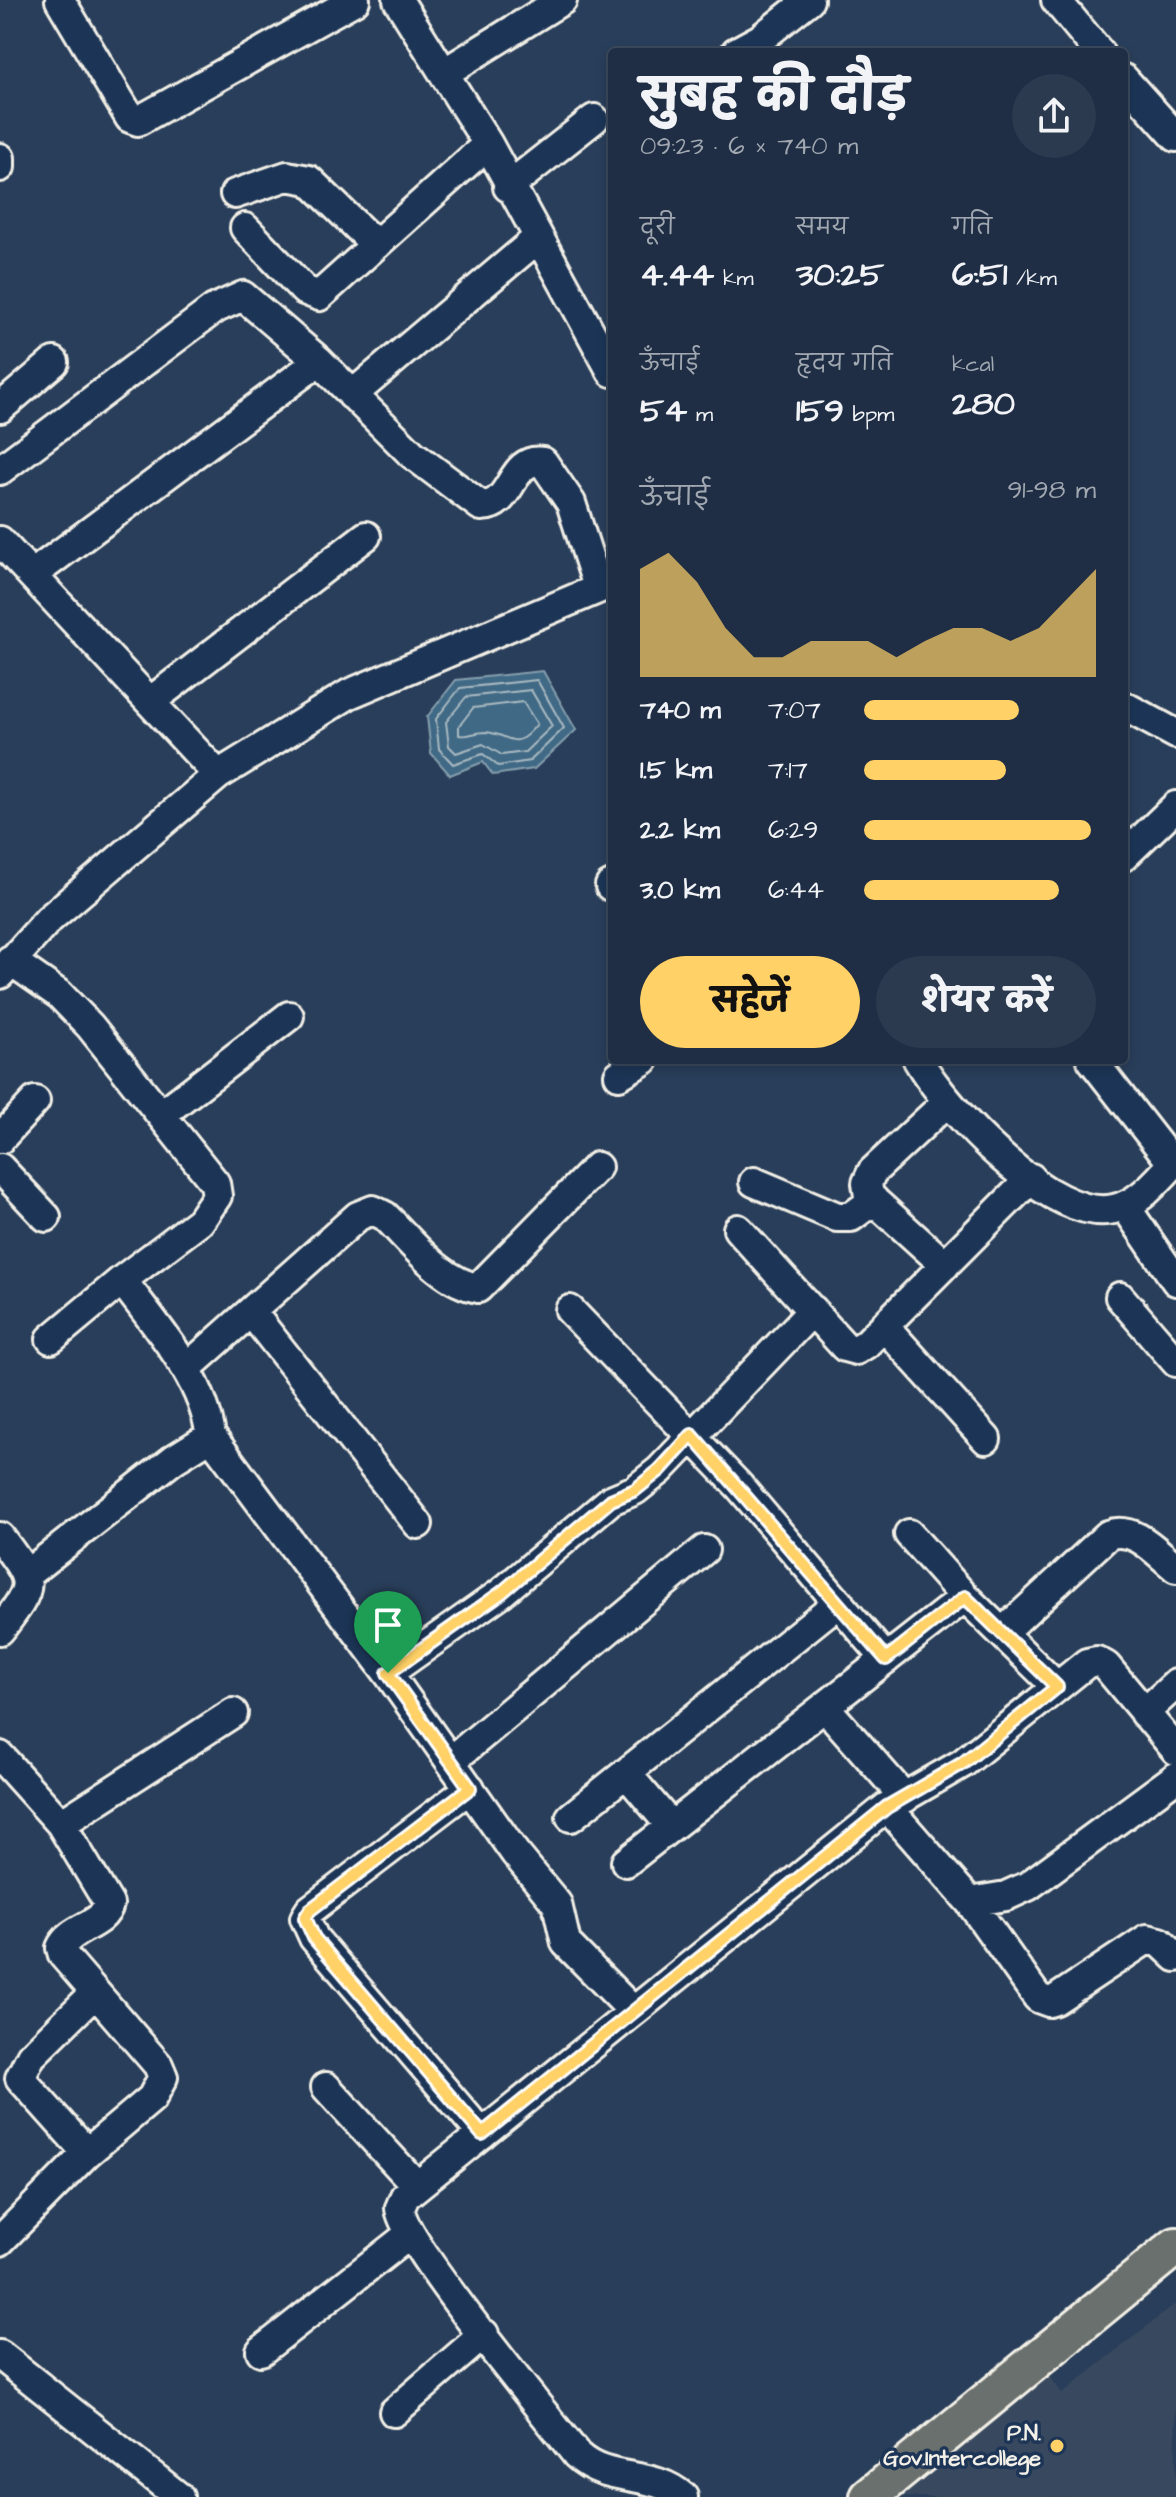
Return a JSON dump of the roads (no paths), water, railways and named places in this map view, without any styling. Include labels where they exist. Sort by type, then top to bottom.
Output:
[{"type":"main road","points":[[869,2497],[1174,2251]]},
{"type":"street","points":[[60,0],[130,118],[138,121],[355,0]]},
{"type":"street","points":[[398,0],[488,144],[508,187],[608,365]]},
{"type":"street","points":[[444,73],[562,0]]},
{"type":"street","points":[[743,48],[760,39],[809,0]]},
{"type":"street","points":[[1056,0],[1096,48]]},
{"type":"street","points":[[1128,83],[1176,137]]},
{"type":"street","points":[[508,187],[594,119]]},
{"type":"street","points":[[245,228],[310,295],[319,296],[488,144]]},
{"type":"street","points":[[0,158],[0,167]]},
{"type":"street","points":[[235,194],[299,175],[309,180],[376,245]]},
{"type":"street","points":[[352,395],[538,238]]},
{"type":"street","points":[[0,470],[232,299],[243,296],[319,361],[412,454],[481,506],[491,506],[500,501],[524,464],[532,460],[543,462],[577,517],[605,585],[349,694],[218,775],[77,894],[5,967],[70,1005],[162,1114],[215,1183],[217,1196],[200,1221],[51,1339]]},
{"type":"street","points":[[32,575],[319,361]]},
{"type":"street","points":[[0,408],[54,362]]},
{"type":"street","points":[[151,701],[366,536]]},
{"type":"street","points":[[0,541],[218,775]]},
{"type":"street","points":[[1128,708],[1176,734]]},
{"type":"street","points":[[1128,852],[1176,806]]},
{"type":"street","points":[[162,1114],[289,1016]]},
{"type":"street","points":[[619,1075],[637,1064]]},
{"type":"street","points":[[921,1064],[946,1103],[991,1149],[1074,1207],[1097,1211],[1125,1206],[1174,1163],[1095,1064]]},
{"type":"street","points":[[0,1139],[35,1101]]},
{"type":"street","points":[[945,1265],[869,1196],[867,1183],[872,1172],[946,1103]]},
{"type":"street","points":[[187,1368],[358,1216],[373,1210],[385,1216],[447,1275],[461,1285],[478,1288],[597,1167]]},
{"type":"street","points":[[0,1168],[46,1217]]},
{"type":"street","points":[[738,1229],[845,1347],[856,1350],[884,1326],[1031,1178]]},
{"type":"street","points":[[754,1182],[837,1217],[851,1217],[874,1200]]},
{"type":"street","points":[[1125,1206],[1151,1249],[1176,1281]]},
{"type":"street","points":[[122,1280],[187,1368],[208,1414],[211,1436],[561,1910],[566,1943],[633,2011]]},
{"type":"street","points":[[1120,1297],[1176,1362]]},
{"type":"street","points":[[570,1310],[692,1435],[886,1659]]},
{"type":"street","points":[[388,1673],[501,1593],[611,1500],[635,1490],[660,1470],[813,1310]]},
{"type":"street","points":[[252,1313],[418,1524]]},
{"type":"street","points":[[884,1326],[986,1439]]},
{"type":"street","points":[[27,1574],[174,1459],[211,1436]]},
{"type":"street","points":[[1002,1633],[1108,1535],[1120,1530],[1136,1535],[1176,1568]]},
{"type":"street","points":[[909,1534],[965,1597],[1057,1687]]},
{"type":"street","points":[[0,1537],[27,1574],[27,1589],[22,1601],[0,1630]]},
{"type":"street","points":[[451,1761],[704,1550]]},
{"type":"street","points":[[626,1862],[965,1597]]},
{"type":"street","points":[[571,1817],[839,1602]]},
{"type":"street","points":[[683,2497],[654,2480],[599,2472],[587,2464],[410,2234],[400,2208],[405,2196],[896,1803],[963,1763],[1087,1663],[1097,1661],[1106,1666],[1176,1750]]},
{"type":"street","points":[[1144,1713],[1176,1684]]},
{"type":"street","points":[[825,1707],[1038,1998],[1049,2002],[1147,1939],[1160,1942],[1176,1957]]},
{"type":"street","points":[[61,1824],[233,1713]]},
{"type":"street","points":[[0,1756],[61,1824],[109,1904],[101,1917],[65,1939],[61,1948],[95,1993],[158,2065],[163,2077],[152,2098],[87,2153],[0,2241]]},
{"type":"street","points":[[626,1773],[671,1826]]},
{"type":"street","points":[[970,1902],[1017,1893],[1176,1777]]},
{"type":"street","points":[[470,1788],[310,1910],[305,1918],[314,1938],[482,2134]]},
{"type":"street","points":[[87,2153],[20,2078],[31,2056],[95,1993]]},
{"type":"street","points":[[326,2087],[417,2186]]},
{"type":"street","points":[[261,2351],[410,2234]]},
{"type":"street","points":[[394,2412],[484,2334]]},
{"type":"street","points":[[0,2355],[179,2497]]},
{"type":"water","points":[[543,671],[576,730],[534,769],[493,775],[483,762],[450,775],[431,753],[427,717],[456,680]]},
{"type":"place","name":"P.N. Gov.Intercollege","points":[[1057,2446]]}]
